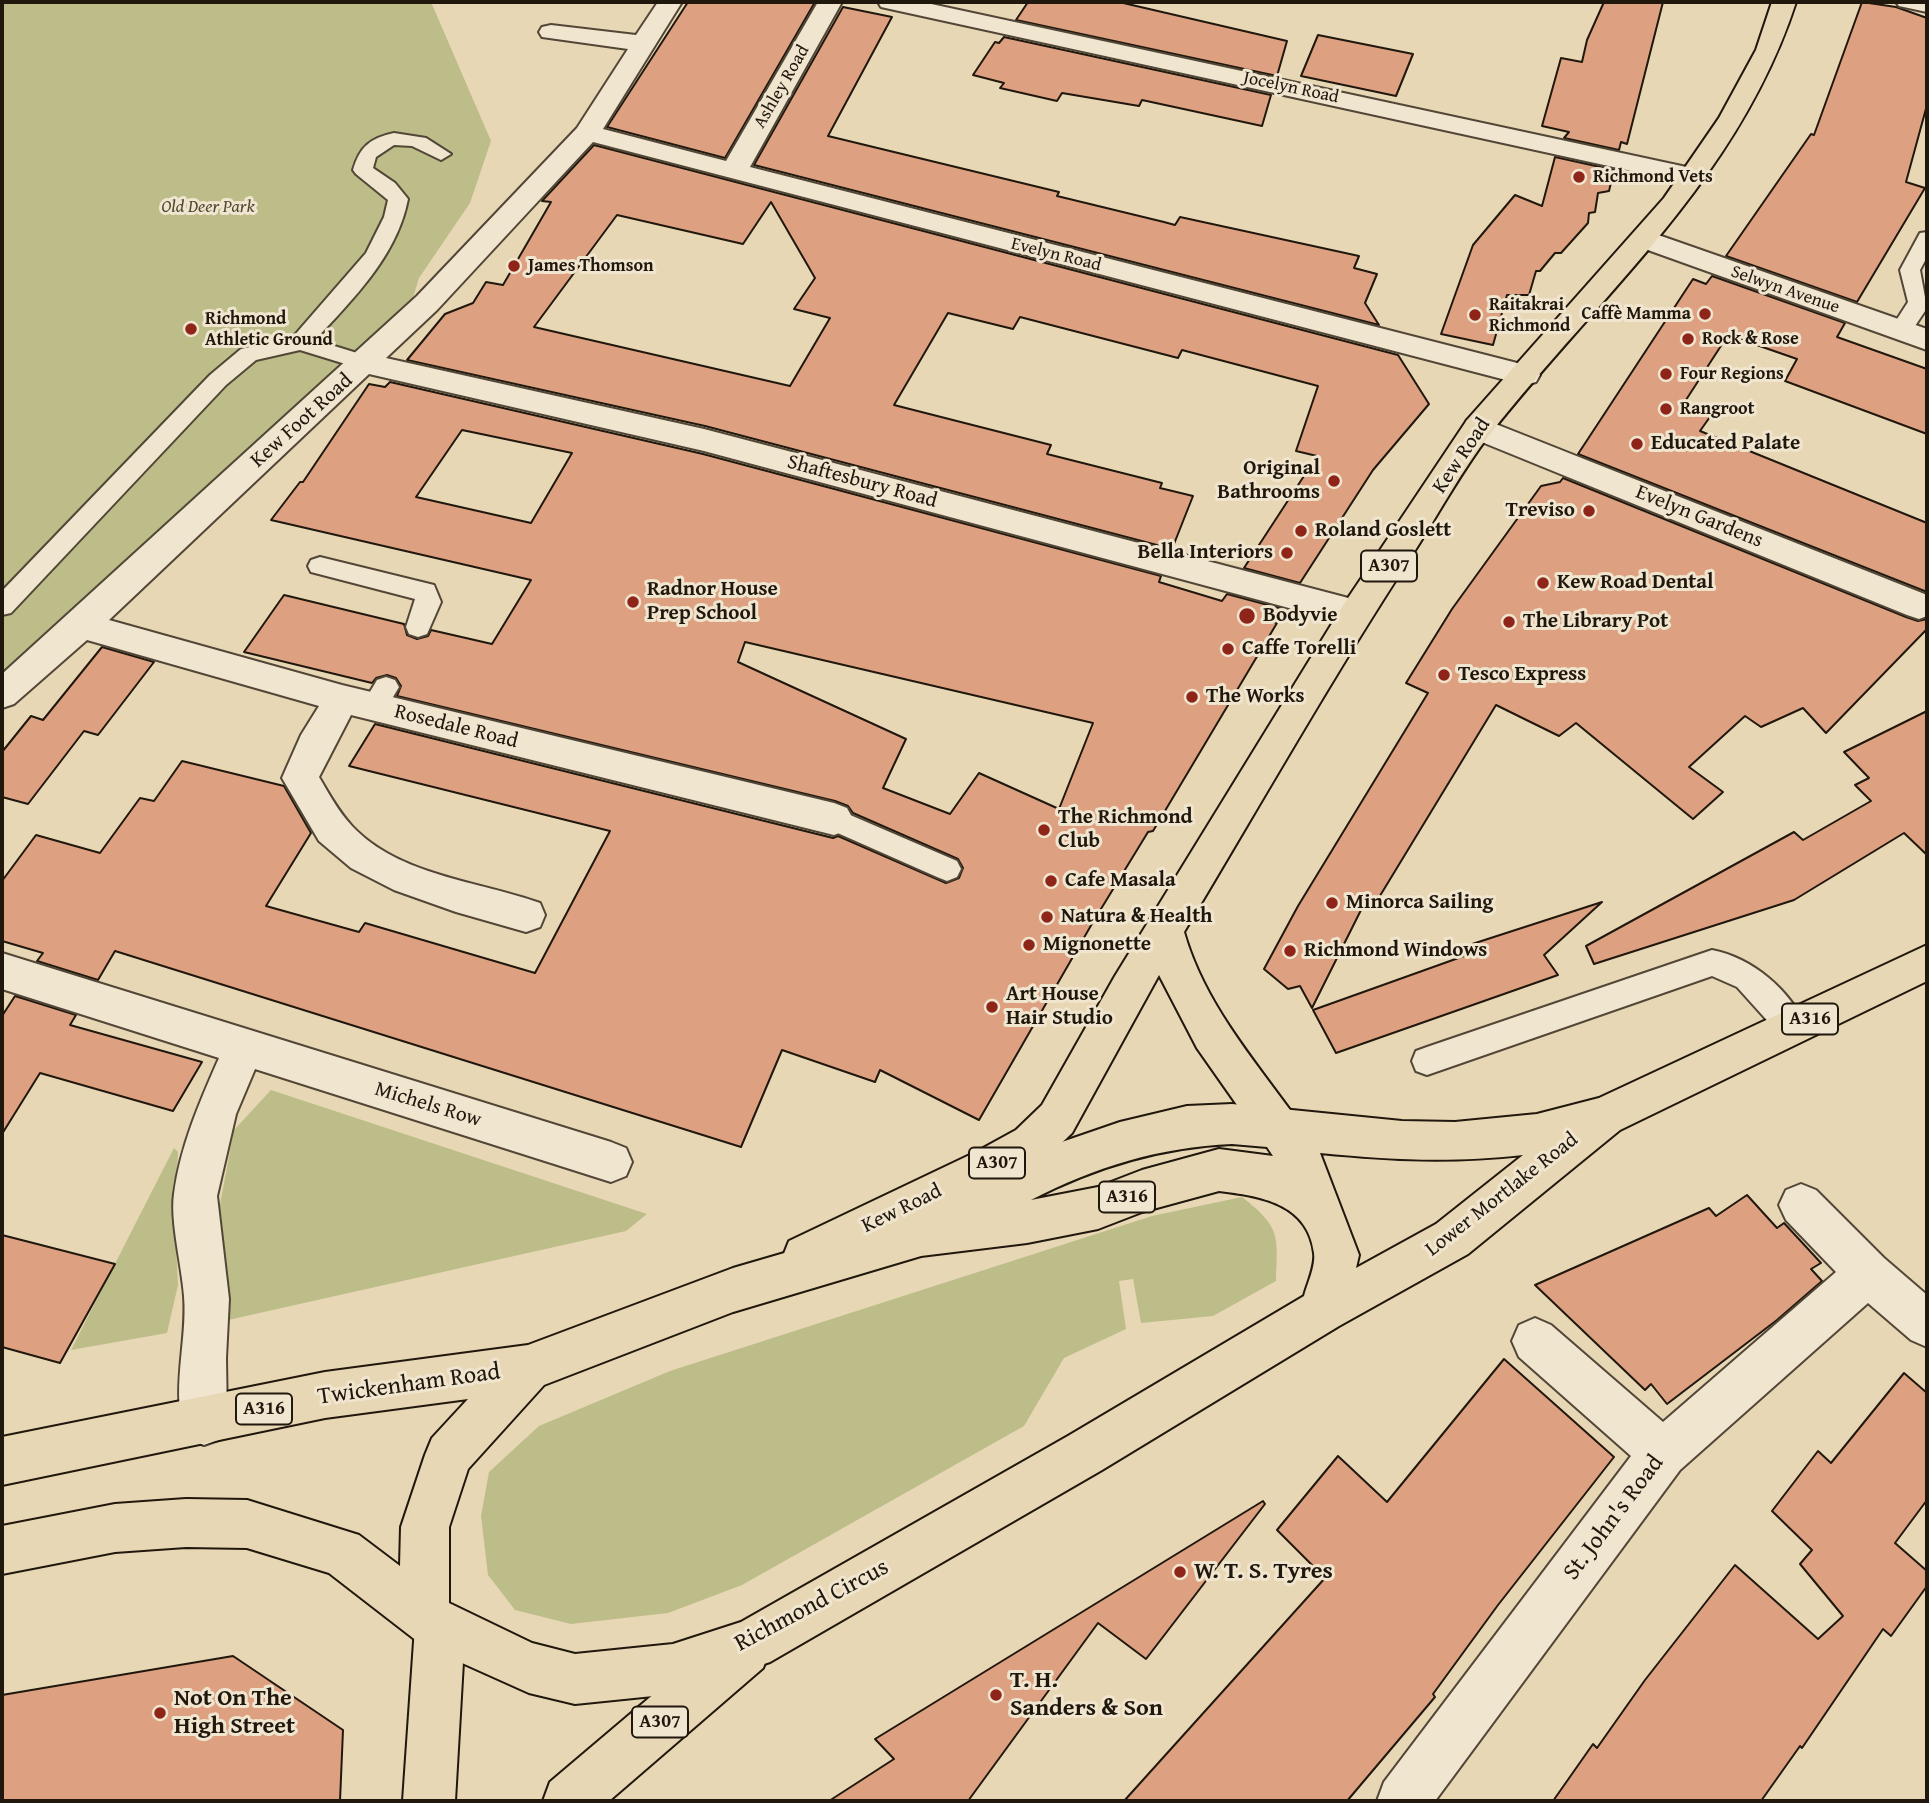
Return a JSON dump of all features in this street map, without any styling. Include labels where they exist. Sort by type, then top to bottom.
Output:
[{"type":"main road","name":"Kew Road","points":[[733,1290],[991,1166],[1031,1144],[1057,1119],[1129,989],[1356,613],[1478,428],[1674,204],[1732,118],[1768,50],[1784,2]]},
{"type":"main road","points":[[1165,932],[1170,959],[1188,999],[1308,1172],[1337,1255],[1323,1310]]},
{"type":"main road","name":"Lower Mortlake Road","points":[[1278,1128],[1402,1141],[1474,1143],[1537,1134],[1605,1116],[1927,962]]},
{"type":"main road","name":"Lower Mortlake Road","points":[[1323,1310],[1452,1239],[1605,1116]]},
{"type":"main road","name":"A316","points":[[921,1234],[1059,1163],[1120,1142],[1187,1126],[1232,1124],[1278,1128]]},
{"type":"main road","name":"A316","points":[[432,1621],[425,1527],[449,1455],[528,1368],[733,1290],[921,1234],[1027,1222],[1098,1208],[1142,1191],[1219,1170],[1274,1177],[1322,1209]]},
{"type":"main road","name":"Richmond Circus","points":[[432,1621],[529,1668],[575,1678],[615,1677],[673,1670],[752,1644],[1085,1453],[1323,1310]]},
{"type":"main road","name":"Twickenham Road","points":[[2,1461],[204,1422],[325,1395],[528,1368]]},
{"type":"main road","name":"A316","points":[[2,1550],[115,1528],[186,1523],[247,1524],[342,1552],[432,1621]]},
{"type":"main road","points":[[429,1801],[432,1621]]},
{"type":"main road","name":"A307","points":[[569,1801],[752,1644]]},
{"type":"street","name":"Kew Foot Road","points":[[2,694],[81,625],[427,303],[587,133],[670,2]]},
{"type":"street","name":"Ashley Road","points":[[733,172],[830,2]]},
{"type":"street","name":"Jocelyn Road","points":[[890,2],[1691,176]]},
{"type":"street","points":[[566,9],[544,42],[645,44]]},
{"type":"street","name":"Evelyn Road","points":[[587,133],[1525,375]]},
{"type":"street","name":"Selwyn Avenue","points":[[1644,239],[1914,335]]},
{"type":"street","name":"Shaftesbury Road","points":[[365,363],[704,440],[1356,613]]},
{"type":"street","name":"Evelyn Gardens","points":[[1478,428],[1919,606]]},
{"type":"street","name":"Rosedale Road","points":[[81,625],[834,819]]},
{"type":"street","points":[[367,698],[314,746],[300,778],[345,843],[378,863],[456,897],[526,915]]},
{"type":"street","name":"Michels Row","points":[[2,971],[611,1162]]},
{"type":"street","points":[[204,1422],[203,1358],[207,1299],[195,1196],[202,1157],[215,1114],[244,1048]]},
{"type":"street","points":[[1801,1206],[1868,1274],[1927,1324]]},
{"type":"street","name":"St. John's Road","points":[[1403,1801],[1663,1453],[1868,1274]]},
{"type":"street","points":[[1535,1341],[1663,1453]]},
{"type":"lane","points":[[1905,2],[1927,7]]},
{"type":"lane","points":[[300,343],[336,303],[379,246],[397,213],[398,199],[388,187],[363,170],[364,160],[376,144],[386,139],[405,138],[426,143],[440,155]]},
{"type":"lane","points":[[1914,335],[1919,306],[1918,293],[1910,270],[1927,238]]},
{"type":"lane","points":[[2,606],[218,380],[249,354],[300,343],[365,363]]},
{"type":"lane","points":[[320,566],[425,592],[429,602],[418,627]]},
{"type":"lane","points":[[834,819],[947,869]]},
{"type":"lane","points":[[1427,1061],[1712,963],[1728,965],[1742,971],[1792,1028]]},
{"type":"green space","name":"Old Deer Park","points":[[2,2],[431,2],[491,141],[470,203],[419,278],[412,301],[2,677]]},
{"type":"green space","points":[[271,1090],[647,1214],[626,1231],[228,1320],[217,1220],[234,1130]]},
{"type":"green space","points":[[174,1148],[178,1152],[175,1223],[178,1285],[167,1333],[71,1350]]},
{"type":"green space","points":[[1242,1197],[1264,1216],[1274,1233],[1277,1252],[1276,1281],[1213,1316],[1141,1323],[1133,1279],[1119,1281],[1126,1329],[1064,1358],[1024,1426],[742,1585],[668,1613],[571,1624],[515,1610],[488,1575],[481,1516],[489,1472],[539,1426],[670,1371],[1152,1216]]},
{"type":"building","points":[[688,2],[815,2],[725,158],[607,127]]},
{"type":"building","points":[[1028,2],[1119,2],[1287,41],[1277,76],[1016,20]]},
{"type":"building","points":[[1604,2],[1663,2],[1627,144],[1621,142],[1619,150],[1564,138],[1569,132],[1542,126],[1561,58],[1582,62],[1587,40]]},
{"type":"building","points":[[1862,2],[1896,7],[1927,18],[1927,105],[1906,182],[1925,188],[1857,302],[1726,256],[1811,134],[1814,135]]},
{"type":"building","points":[[843,7],[892,17],[828,136],[1059,192],[1057,196],[1175,225],[1180,217],[1359,256],[1354,268],[1377,274],[1365,303],[1379,325],[754,165]]},
{"type":"building","points":[[1318,35],[1413,54],[1396,96],[1301,76]]},
{"type":"building","points":[[1004,37],[1271,95],[1262,126],[1142,100],[1139,106],[1062,93],[1057,101],[1000,88],[1004,83],[973,75],[995,42],[999,43]]},
{"type":"building","points":[[594,145],[1398,355],[1429,404],[1373,470],[1300,583],[1244,568],[1317,456],[1296,451],[1318,386],[1182,350],[1178,358],[1020,317],[1013,329],[948,313],[894,405],[1051,445],[1047,454],[1162,483],[1160,488],[1193,496],[1172,549],[705,426],[407,360],[445,314],[473,303],[486,282],[503,285],[551,202],[542,201]],"holes":[[[771,202],[815,278],[794,309],[830,318],[790,386],[534,327],[617,215],[743,244]]]},
{"type":"building","points":[[1555,157],[1614,170],[1609,191],[1598,193],[1595,212],[1589,213],[1588,223],[1561,253],[1555,253],[1540,271],[1536,271],[1529,295],[1507,295],[1493,345],[1441,334],[1473,245],[1515,195],[1542,206]]},
{"type":"building","points":[[1712,276],[1845,323],[1837,337],[1927,369],[1927,434],[1785,381],[1797,359],[1728,335],[1684,403],[1712,414],[1700,431],[1927,523],[1927,592],[1578,454],[1693,279],[1706,284]]},
{"type":"building","points":[[390,382],[703,454],[1161,576],[1159,582],[1222,601],[1227,594],[1283,609],[1153,831],[1148,832],[1093,922],[979,1120],[880,1070],[875,1082],[782,1050],[741,1147],[115,951],[98,980],[37,961],[43,953],[2,941],[2,881],[36,835],[100,853],[140,798],[154,801],[182,761],[284,786],[311,833],[266,906],[359,932],[365,923],[535,973],[610,831],[349,766],[375,724],[833,838],[838,836],[946,883],[959,878],[963,868],[958,859],[853,813],[848,806],[835,801],[397,696],[401,686],[396,678],[387,675],[376,678],[372,683],[244,652],[284,595],[404,624],[407,635],[417,639],[428,636],[431,630],[492,644],[531,580],[271,520],[300,482],[303,482],[369,384],[385,387]],"holes":[[[462,430],[572,453],[531,523],[416,497]],[[745,642],[1050,713],[1093,723],[1059,809],[979,773],[950,814],[883,788],[906,739],[738,662]]]},
{"type":"building","points":[[1563,478],[1906,617],[1918,621],[1927,619],[1927,629],[1826,733],[1803,708],[1761,727],[1745,716],[1689,767],[1723,792],[1693,819],[1576,723],[1559,736],[1496,705],[1375,904],[1366,900],[1312,1008],[1300,986],[1288,989],[1264,969],[1298,906],[1428,693],[1406,683],[1452,609],[1541,486],[1560,482]]},
{"type":"building","points":[[102,647],[154,662],[98,735],[84,731],[28,804],[2,797],[2,752],[31,716],[43,720]]},
{"type":"building","points":[[1927,711],[1927,855],[1904,833],[1794,900],[1594,964],[1586,946],[1794,832],[1803,840],[1871,801],[1855,785],[1869,778],[1844,752]]},
{"type":"building","points":[[1602,902],[1544,955],[1558,975],[1336,1053],[1313,1010],[1478,951],[1466,946]]},
{"type":"building","points":[[15,996],[76,1015],[70,1025],[202,1062],[173,1111],[40,1073],[2,1134],[2,1016]]},
{"type":"building","points":[[1747,1195],[1777,1228],[1784,1223],[1821,1263],[1811,1269],[1822,1281],[1777,1320],[1667,1404],[1651,1384],[1645,1390],[1535,1285],[1709,1208],[1716,1216]]},
{"type":"building","points":[[2,1235],[115,1264],[60,1363],[2,1347]]},
{"type":"building","points":[[1504,1359],[1614,1457],[1498,1605],[1433,1694],[1435,1697],[1347,1801],[1124,1801],[1325,1578],[1277,1530],[1338,1456],[1387,1502]]},
{"type":"building","points":[[1904,1373],[1927,1393],[1927,1500],[1895,1543],[1927,1571],[1927,1586],[1891,1636],[1883,1629],[1802,1748],[1800,1746],[1761,1801],[1553,1801],[1593,1744],[1597,1748],[1645,1680],[1735,1565],[1818,1639],[1843,1616],[1800,1564],[1812,1550],[1772,1511],[1818,1451],[1831,1463]]},
{"type":"building","points":[[1263,1501],[1265,1504],[1146,1659],[1098,1623],[968,1801],[829,1801],[894,1759],[875,1739]]},
{"type":"building","name":"Not On The High Street","points":[[233,1656],[343,1730],[340,1801],[2,1801],[2,1695]]},
{"type":"place","name":"Richmond Vets","points":[[1579,177]]},
{"type":"place","name":"James Thomson","points":[[514,266]]},
{"type":"place","name":"Caffè Mamma","points":[[1705,314]]},
{"type":"place","name":"Raitakrai Richmond","points":[[1475,315]]},
{"type":"place","name":"Richmond Athletic Ground","points":[[191,329]]},
{"type":"place","name":"Rock & Rose","points":[[1688,339]]},
{"type":"place","name":"Four Regions","points":[[1666,374]]},
{"type":"place","name":"Rangroot","points":[[1666,409]]},
{"type":"place","name":"Educated Palate","points":[[1637,444]]},
{"type":"place","name":"Original Bathrooms","points":[[1334,481]]},
{"type":"place","name":"Treviso","points":[[1589,511]]},
{"type":"place","name":"Roland Goslett","points":[[1301,531]]},
{"type":"place","name":"Bella Interiors","points":[[1287,553]]},
{"type":"place","name":"Kew Road Dental","points":[[1543,583]]},
{"type":"place","name":"Radnor House Prep School","points":[[633,602]]},
{"type":"place","name":"Bodyvie","points":[[1247,616]]},
{"type":"place","name":"The Library Pot","points":[[1509,622]]},
{"type":"place","name":"Caffe Torelli","points":[[1228,649]]},
{"type":"place","name":"Tesco Express","points":[[1444,675]]},
{"type":"place","name":"The Works","points":[[1192,697]]},
{"type":"place","name":"The Richmond Club","points":[[1044,830]]},
{"type":"place","name":"Cafe Masala","points":[[1051,881]]},
{"type":"place","name":"Minorca Sailing","points":[[1332,903]]},
{"type":"place","name":"Natura & Health","points":[[1047,917]]},
{"type":"place","name":"Mignonette","points":[[1029,945]]},
{"type":"place","name":"Richmond Windows","points":[[1290,951]]},
{"type":"place","name":"Art House Hair Studio","points":[[992,1007]]},
{"type":"place","name":"W. T. S. Tyres","points":[[1180,1572]]},
{"type":"place","name":"T. H. Sanders & Son","points":[[996,1695]]},
{"type":"place","name":"Not On The High Street","points":[[160,1713]]}]
